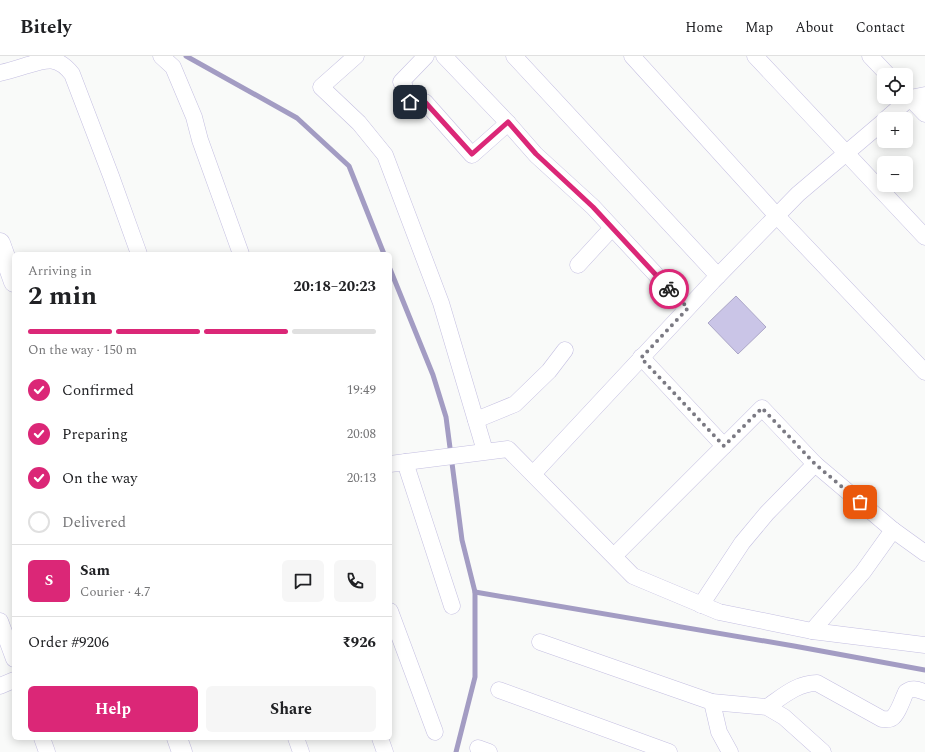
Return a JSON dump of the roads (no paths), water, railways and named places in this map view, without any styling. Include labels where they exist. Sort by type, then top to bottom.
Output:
[{"type":"street","points":[[0,73],[47,59],[56,60],[74,56]]},
{"type":"street","points":[[161,56],[173,67],[194,117],[200,140],[240,252]]},
{"type":"street","points":[[356,56],[321,87],[359,123],[385,155],[441,302],[476,420],[479,452]]},
{"type":"street","points":[[426,56],[401,82],[406,90],[403,95],[416,110],[425,102],[472,154],[508,122]]},
{"type":"street","points":[[444,56],[508,122],[536,154],[593,207],[688,308]]},
{"type":"street","points":[[514,56],[718,276]]},
{"type":"street","points":[[632,56],[777,216],[925,372]]},
{"type":"street","points":[[755,56],[925,237]]},
{"type":"street","points":[[870,56],[881,68]]},
{"type":"street","points":[[56,60],[66,66],[72,74],[138,252]]},
{"type":"street","points":[[895,112],[914,96],[925,114]]},
{"type":"street","points":[[533,474],[718,276],[798,194],[877,127]]},
{"type":"street","points":[[578,264],[612,228]]},
{"type":"street","points":[[0,243],[12,276]]},
{"type":"street","points":[[476,420],[515,404],[548,371],[565,350]]},
{"type":"street","points":[[641,358],[724,446]]},
{"type":"street","points":[[614,556],[762,408],[815,464],[894,530],[925,553]]},
{"type":"street","points":[[452,606],[398,463],[508,448],[633,576],[719,612],[812,631],[925,645]]},
{"type":"street","points":[[701,605],[742,543],[767,512],[815,464]]},
{"type":"street","points":[[812,631],[863,572],[894,530]]},
{"type":"street","points":[[392,617],[436,732]]},
{"type":"street","points":[[0,621],[12,654]]},
{"type":"street","points":[[540,642],[712,702],[767,707],[784,717],[823,752]]},
{"type":"street","points":[[0,686],[12,681]]},
{"type":"street","points":[[767,707],[796,687],[817,683],[882,719],[888,719],[892,718],[896,714],[908,690],[915,689],[925,692]]},
{"type":"street","points":[[499,690],[669,752]]},
{"type":"street","points":[[712,702],[719,732],[730,752]]},
{"type":"street","points":[[43,740],[47,752]]},
{"type":"street","points":[[178,740],[182,752]]},
{"type":"street","points":[[297,740],[301,752]]},
{"type":"street","points":[[381,740],[385,752]]},
{"type":"waterway","points":[[186,56],[297,118],[349,166],[383,252]]},
{"type":"waterway","points":[[392,274],[433,375],[446,417],[462,540],[475,592],[475,677],[456,752]]},
{"type":"waterway","points":[[475,592],[794,646],[925,670]]}]
